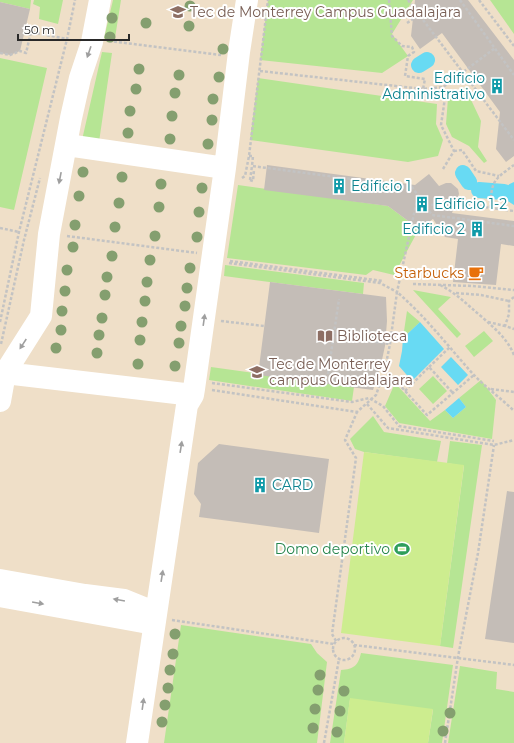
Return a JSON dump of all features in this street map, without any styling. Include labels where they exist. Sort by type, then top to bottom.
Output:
[{"type":"lane","points":[[0,401],[5,373],[41,316],[49,234],[71,118],[80,78],[93,39],[100,0]]},
{"type":"lane","points":[[137,743],[187,405],[201,389],[218,258],[225,168],[238,57],[247,0]]},
{"type":"lane","points":[[67,145],[225,168]]},
{"type":"lane","points":[[34,370],[201,389]]},
{"type":"lane","points":[[5,373],[201,389]]},
{"type":"lane","points":[[0,580],[85,595],[124,600],[155,618]]},
{"type":"lane","points":[[0,596],[155,618]]},
{"type":"path","points":[[0,322],[19,232],[67,39],[75,0]]},
{"type":"path","points":[[268,0],[260,70],[423,89],[443,86],[494,48]]},
{"type":"path","points":[[389,0],[392,36],[402,46],[412,47],[414,52],[408,56],[405,76],[425,79],[423,89]]},
{"type":"path","points":[[408,0],[514,140]]},
{"type":"path","points":[[460,0],[514,74]]},
{"type":"path","points":[[479,0],[514,46]]},
{"type":"path","points":[[407,23],[418,15]]},
{"type":"path","points":[[0,53],[10,55],[20,51],[26,53],[31,32],[67,39]]},
{"type":"path","points":[[93,39],[238,57]]},
{"type":"path","points":[[443,86],[445,98],[441,125],[454,151]]},
{"type":"path","points":[[454,151],[462,150],[476,171],[499,176]]},
{"type":"path","points":[[443,169],[454,151]]},
{"type":"path","points":[[249,156],[253,156],[250,180],[253,181],[254,170]]},
{"type":"path","points":[[490,208],[492,184],[499,176],[514,165]]},
{"type":"path","points":[[252,166],[412,187],[432,215],[514,226]]},
{"type":"path","points":[[354,645],[352,656],[346,660],[339,659],[334,654],[333,651],[335,643],[332,634],[356,458],[345,440],[357,412],[376,395],[385,369],[397,292],[418,195]]},
{"type":"path","points":[[426,206],[447,202],[514,211]]},
{"type":"path","points":[[0,228],[19,232]]},
{"type":"path","points":[[26,231],[218,258],[380,284],[397,292],[409,303],[474,375],[514,411]]},
{"type":"path","points":[[218,258],[220,256],[227,260],[383,281]]},
{"type":"path","points":[[413,284],[514,290]]},
{"type":"path","points":[[440,285],[454,292],[500,333],[510,346],[514,355]]},
{"type":"path","points":[[454,292],[481,295],[509,301]]},
{"type":"path","points":[[509,301],[514,297]]},
{"type":"path","points":[[328,374],[332,337],[339,299]]},
{"type":"path","points":[[505,326],[509,314],[509,301]]},
{"type":"path","points":[[217,320],[264,326]]},
{"type":"path","points":[[487,322],[514,329]]},
{"type":"path","points":[[332,337],[390,344]]},
{"type":"path","points":[[405,391],[450,347]]},
{"type":"path","points":[[429,367],[453,393]]},
{"type":"path","points":[[385,369],[427,415],[474,375]]},
{"type":"path","points":[[201,389],[352,402],[369,398],[383,406],[399,426],[494,441]]},
{"type":"path","points":[[201,389],[357,412]]},
{"type":"path","points":[[491,389],[514,392]]},
{"type":"path","points":[[367,404],[388,428],[494,446],[514,440]]},
{"type":"path","points":[[445,743],[458,657],[478,553],[494,446]]},
{"type":"path","points":[[155,618],[335,643]]},
{"type":"path","points":[[335,643],[339,639],[345,638],[354,645],[514,665]]},
{"type":"path","points":[[324,743],[339,659]]},
{"type":"shaded area","name":"Tec de Monterrey campus Guadalajara","points":[[0,0],[514,0],[514,743],[0,743]]},
{"type":"green space","points":[[0,0],[31,0],[30,9],[0,2]]},
{"type":"green space","points":[[34,0],[63,0],[58,24],[39,19],[40,7],[33,4]]},
{"type":"green space","points":[[113,0],[121,0],[115,38],[104,38]]},
{"type":"green space","points":[[268,0],[413,0],[392,34],[408,56],[382,73],[260,60]]},
{"type":"green space","points":[[490,0],[514,0],[514,34]]},
{"type":"green space","points":[[102,52],[112,53],[99,142],[82,140]]},
{"type":"green space","points":[[0,58],[47,68],[14,210],[0,207]]},
{"type":"green space","points":[[258,78],[437,104],[436,124],[443,140],[438,156],[408,162],[250,140]]},
{"type":"green space","points":[[465,87],[481,121],[478,147],[487,161],[484,163],[469,146],[452,137],[446,124],[448,98]]},
{"type":"green space","points":[[238,185],[388,206],[419,229],[394,275],[373,270],[366,275],[227,258]]},
{"type":"green space","points":[[225,265],[364,283],[363,294],[224,276]]},
{"type":"green space","points":[[413,290],[451,297],[438,309],[461,334],[457,338]]},
{"type":"green space","points":[[407,311],[420,322],[403,338]]},
{"type":"green space","points":[[484,331],[493,341],[474,357],[465,346]]},
{"type":"green space","points":[[211,367],[354,387],[352,401],[209,380]]},
{"type":"green space","points":[[433,376],[447,391],[433,404],[419,389]]},
{"type":"green space","points":[[481,380],[496,400],[492,439],[399,423],[385,406],[395,383],[430,421],[445,410],[453,418],[466,407],[459,398]]},
{"type":"green space","points":[[373,416],[384,432],[441,441],[437,462],[364,452],[355,449],[350,439]]},
{"type":"green space","points":[[450,441],[482,445],[453,648],[440,646],[464,466],[447,463]]},
{"type":"green space","name":"Domo deportivo","points":[[364,452],[464,465],[440,646],[341,633]]},
{"type":"green space","points":[[181,625],[311,644],[317,653],[327,662],[317,743],[164,743]]},
{"type":"green space","points":[[361,653],[453,665],[442,743],[428,743],[433,710],[350,699],[344,743],[330,743],[341,670],[349,669],[355,666]]},
{"type":"green space","points":[[460,666],[497,672],[496,689],[514,692],[514,743],[448,743]]},
{"type":"green space","points":[[350,698],[433,709],[428,743],[344,743]]},
{"type":"water","points":[[514,182],[514,205],[506,200],[504,192],[508,185]]},
{"type":"water","points":[[420,322],[444,349],[412,381],[399,366],[403,338]]},
{"type":"water","points":[[451,357],[468,375],[458,385],[441,367]]},
{"type":"water","points":[[459,398],[466,407],[453,418],[445,410]]},
{"type":"building","name":"Edificio Administrativo","points":[[415,0],[468,0],[514,60],[514,156],[506,162],[496,149],[500,112],[442,33],[420,49],[411,36]]},
{"type":"building","points":[[0,2],[30,9],[20,51],[10,55],[0,53]]},
{"type":"building","points":[[267,165],[415,185],[429,174],[439,186],[446,183],[451,183],[458,189],[459,194],[452,213],[514,221],[514,246],[501,244],[496,285],[453,282],[458,239],[445,237],[433,219],[419,229],[388,206],[264,190]]},
{"type":"building","name":"Biblioteca","points":[[270,282],[386,297],[387,321],[385,346],[380,369],[373,390],[258,375]]},
{"type":"building","name":"CARD","points":[[219,444],[329,459],[319,533],[199,517],[201,504],[194,494],[198,463]]},
{"type":"building","points":[[507,491],[514,492],[514,643],[485,639]]},
{"type":"waterway","points":[[419,65],[427,60]]},
{"type":"waterway","points":[[463,173],[469,182]]},
{"type":"waterway","points":[[479,190],[504,192]]},
{"type":"place","name":"Tec de Monterrey Campus Guadalajara","points":[[178,12]]},
{"type":"place","name":"Edificio Administrativo","points":[[497,86]]},
{"type":"place","name":"Edificio 1","points":[[339,186]]},
{"type":"place","name":"Edificio 1-2","points":[[422,204]]},
{"type":"place","name":"Edificio 2","points":[[477,229]]},
{"type":"place","name":"Starbucks","points":[[476,273]]},
{"type":"place","name":"Biblioteca","points":[[325,336]]},
{"type":"place","name":"Tec de Monterrey campus Guadalajara","points":[[257,372]]},
{"type":"place","name":"CARD","points":[[260,485]]},
{"type":"place","name":"Domo deportivo","points":[[402,549]]}]
